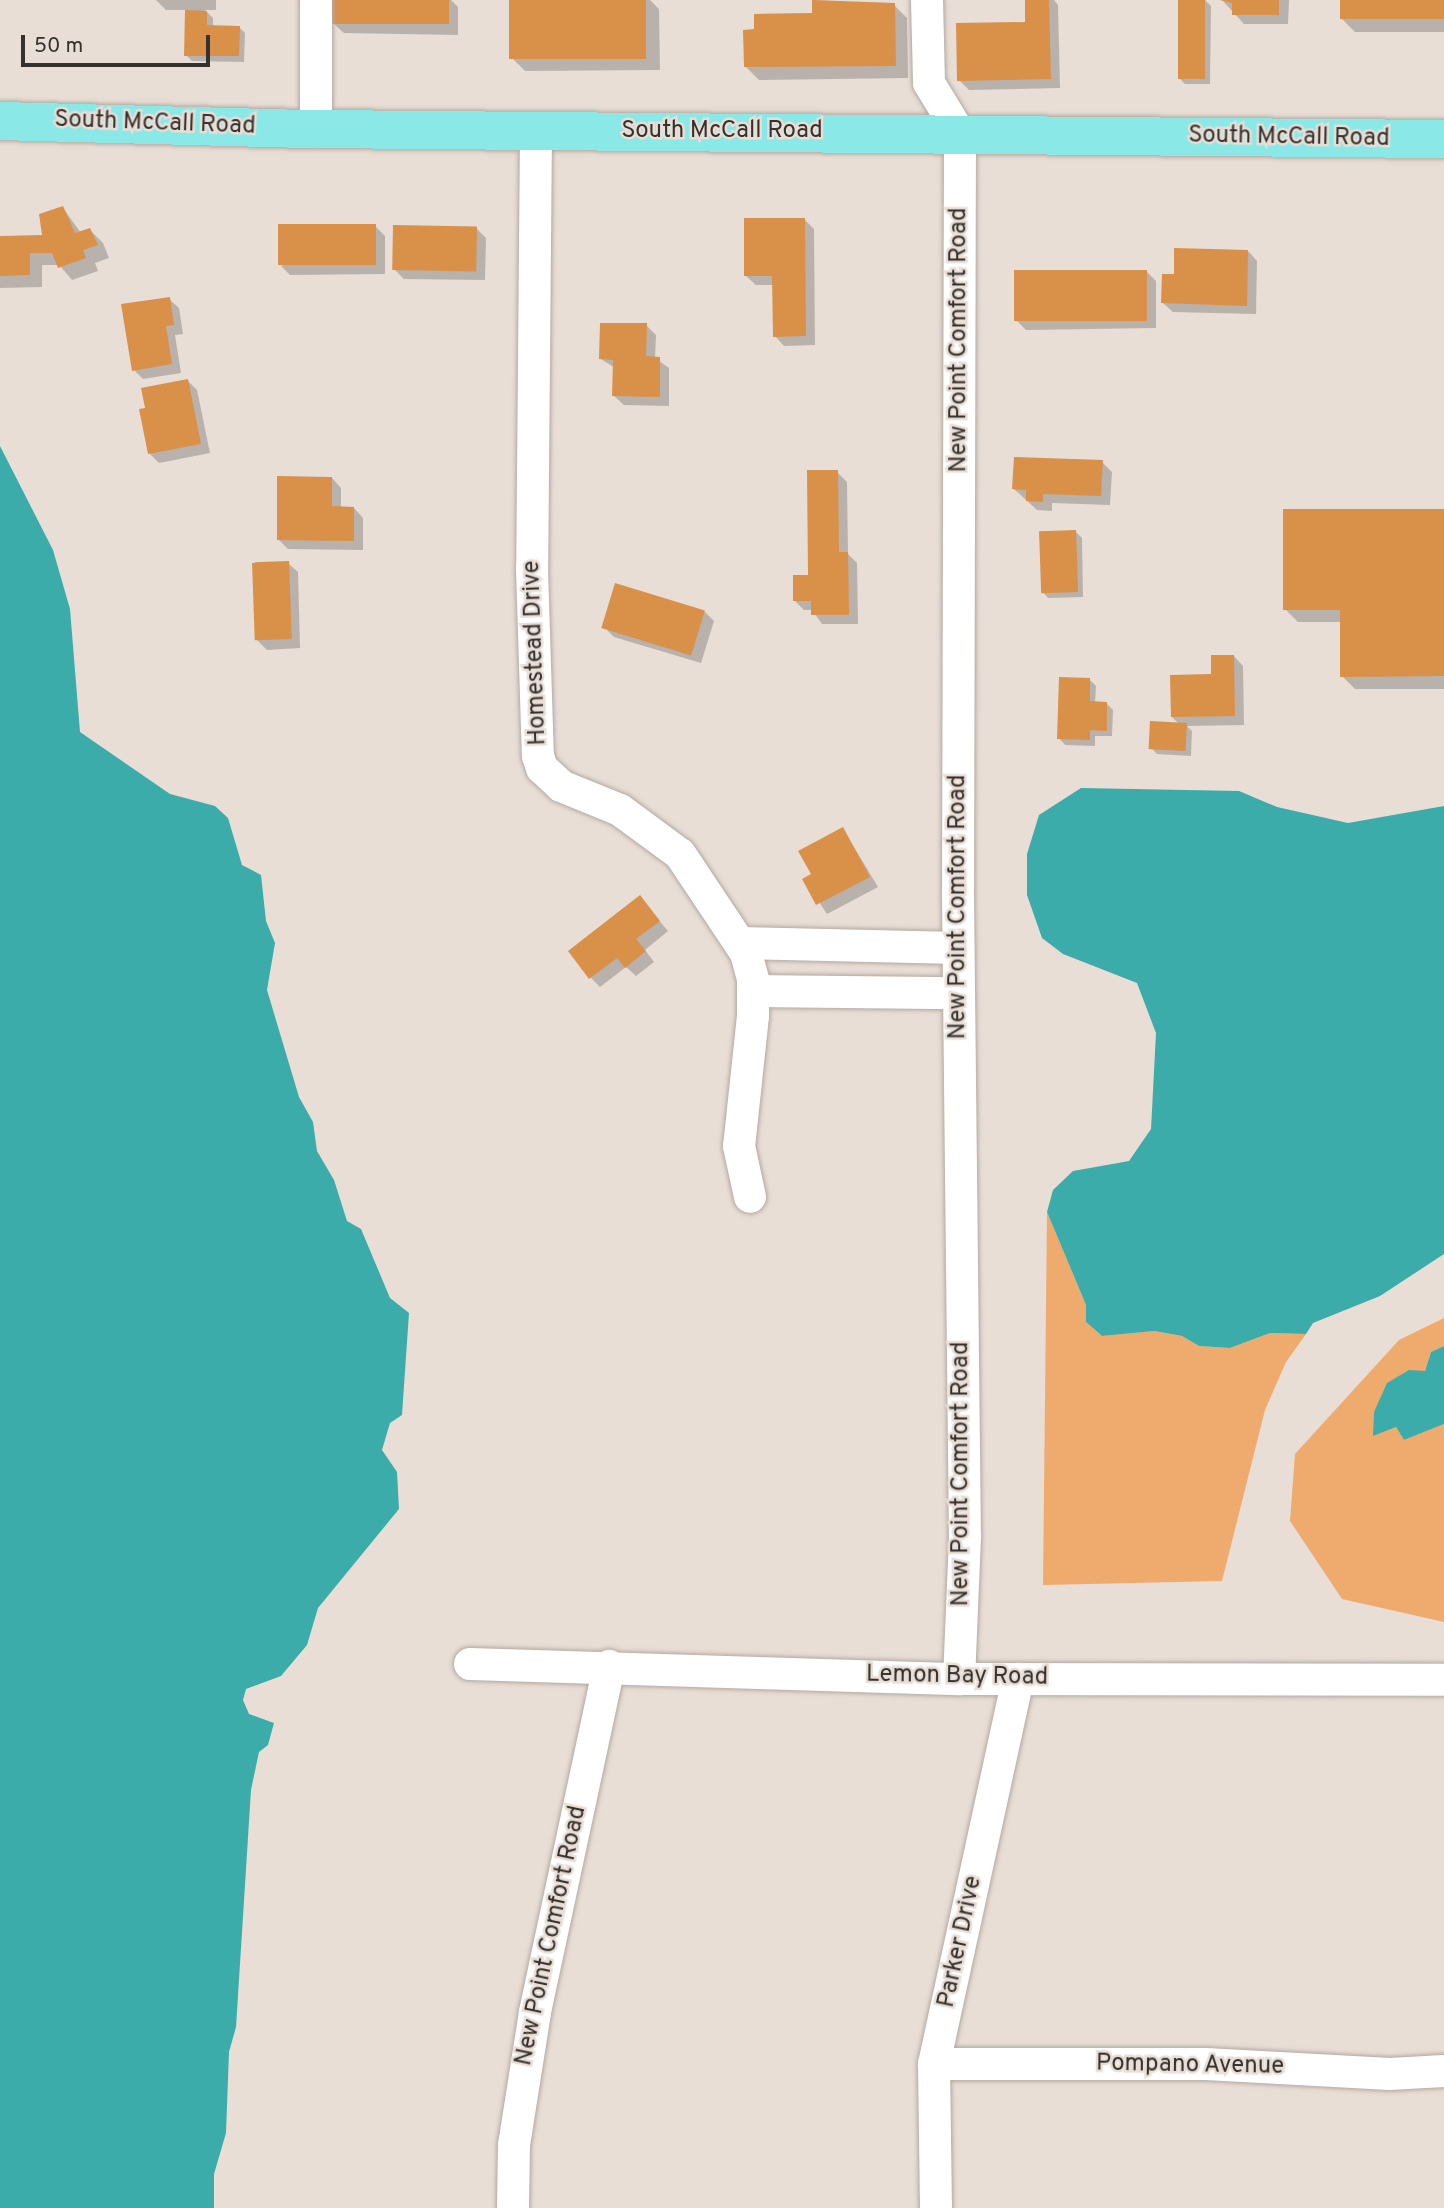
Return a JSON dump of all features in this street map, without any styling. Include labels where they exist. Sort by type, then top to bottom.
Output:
[{"type":"main road","name":"South McCall Road","points":[[0,121],[316,129],[1444,139]]},
{"type":"street","points":[[316,0],[316,129]]},
{"type":"street","points":[[927,0],[929,83],[960,134]]},
{"type":"street","name":"Homestead Drive","points":[[536,131],[532,569],[538,756],[542,768],[561,786],[620,810],[680,854],[740,943],[753,991],[750,1057],[739,1132],[750,1198]]},
{"type":"street","name":"New Point Comfort Road","points":[[959,1679],[965,1538],[958,948],[960,134]]},
{"type":"street","points":[[740,943],[958,948]]},
{"type":"street","points":[[753,991],[959,993]]},
{"type":"street","name":"Lemon Bay Road","points":[[470,1664],[609,1666],[959,1679],[1444,1680]]},
{"type":"street","name":"New Point Comfort Road","points":[[513,2208],[514,2145],[535,2012],[609,1666]]},
{"type":"street","name":"Parker Drive","points":[[936,2208],[934,2064],[1018,1679]]},
{"type":"street","name":"Pompano Avenue","points":[[934,2064],[1206,2064],[1402,2075],[1444,2071]]},
{"type":"shaded area","points":[[1047,1212],[1086,1305],[1086,1322],[1102,1336],[1153,1331],[1182,1336],[1199,1346],[1230,1348],[1270,1333],[1306,1334],[1286,1362],[1265,1410],[1222,1581],[1043,1585]]},
{"type":"shaded area","points":[[1444,1318],[1444,1346],[1431,1352],[1425,1371],[1373,1435],[1396,1427],[1404,1440],[1444,1424],[1444,1622],[1342,1599],[1290,1521],[1295,1454],[1399,1340]]},
{"type":"water","points":[[0,446],[53,550],[70,609],[80,732],[170,794],[215,806],[228,818],[242,865],[261,875],[266,921],[275,943],[267,990],[299,1097],[313,1122],[317,1151],[334,1180],[347,1221],[361,1229],[390,1298],[409,1313],[402,1415],[390,1423],[382,1450],[397,1472],[399,1509],[318,1608],[307,1645],[281,1676],[246,1689],[243,1700],[249,1714],[274,1723],[268,1745],[259,1752],[251,1790],[236,2027],[229,2052],[226,2133],[214,2174],[214,2208],[0,2208]]},
{"type":"water","points":[[1081,788],[1239,791],[1277,807],[1348,823],[1444,806],[1444,1254],[1380,1296],[1313,1323],[1306,1334],[1270,1333],[1230,1348],[1199,1346],[1182,1336],[1154,1331],[1102,1336],[1086,1322],[1086,1305],[1047,1212],[1053,1190],[1073,1171],[1129,1161],[1151,1129],[1156,1033],[1137,983],[1063,954],[1042,938],[1027,895],[1027,854],[1039,815]]},
{"type":"water","points":[[1444,1346],[1444,1424],[1404,1440],[1396,1427],[1373,1436],[1374,1412],[1387,1383],[1409,1370],[1425,1371],[1431,1352]]},
{"type":"building","points":[[332,0],[449,0],[449,24],[332,24]]},
{"type":"building","points":[[509,0],[646,0],[646,59],[509,59]]},
{"type":"building","points":[[812,0],[895,3],[896,66],[744,67],[743,30],[754,29],[754,14],[812,13]]},
{"type":"building","points":[[1025,0],[1049,0],[1051,79],[957,81],[956,23],[1025,22]]},
{"type":"building","points":[[1178,0],[1205,0],[1205,79],[1178,79]]},
{"type":"building","points":[[1220,0],[1279,0],[1279,15],[1232,15],[1232,3]]},
{"type":"building","points":[[1340,0],[1444,0],[1444,19],[1340,19]]},
{"type":"building","points":[[185,10],[207,11],[207,25],[240,26],[239,56],[184,56]]},
{"type":"building","points":[[63,206],[75,233],[90,228],[98,245],[83,250],[86,258],[58,268],[52,253],[30,253],[30,275],[0,276],[0,236],[42,235],[39,214]]},
{"type":"building","points":[[744,218],[805,218],[806,336],[773,337],[772,276],[744,276]]},
{"type":"building","points":[[278,224],[376,224],[376,265],[278,265]]},
{"type":"building","points":[[393,225],[477,226],[476,271],[392,270]]},
{"type":"building","points":[[1174,248],[1248,250],[1247,306],[1161,303],[1162,274],[1174,274]]},
{"type":"building","points":[[1014,270],[1147,270],[1147,321],[1014,321]]},
{"type":"building","points":[[170,297],[174,325],[166,326],[172,364],[132,371],[121,304]]},
{"type":"building","points":[[600,323],[647,323],[646,356],[660,357],[660,397],[612,396],[613,360],[599,359]]},
{"type":"building","points":[[188,379],[201,444],[148,454],[139,409],[145,408],[141,388]]},
{"type":"building","points":[[1014,457],[1103,460],[1101,496],[1043,494],[1043,502],[1026,501],[1026,490],[1012,489]]},
{"type":"building","points":[[807,470],[838,470],[839,552],[848,552],[849,615],[811,615],[811,601],[793,601],[793,575],[808,575]]},
{"type":"building","points":[[277,476],[332,477],[332,506],[354,507],[354,541],[277,540]]},
{"type":"building","points":[[1283,509],[1444,509],[1444,676],[1340,677],[1340,610],[1283,610]]},
{"type":"building","points":[[1076,530],[1078,592],[1041,593],[1039,531]]},
{"type":"building","points":[[289,561],[292,639],[255,640],[252,562]]},
{"type":"building","points":[[615,583],[705,610],[691,655],[601,628]]},
{"type":"building","points":[[1211,655],[1234,655],[1235,716],[1171,717],[1170,675],[1211,674]]},
{"type":"building","points":[[1059,677],[1090,678],[1090,701],[1107,702],[1107,731],[1090,730],[1090,740],[1057,739]]},
{"type":"building","points":[[1150,721],[1187,723],[1185,751],[1149,749]]},
{"type":"building","points":[[843,827],[870,877],[816,905],[802,879],[811,874],[798,851]]},
{"type":"building","points":[[640,895],[660,921],[636,939],[646,951],[625,968],[617,958],[589,979],[568,951]]}]
